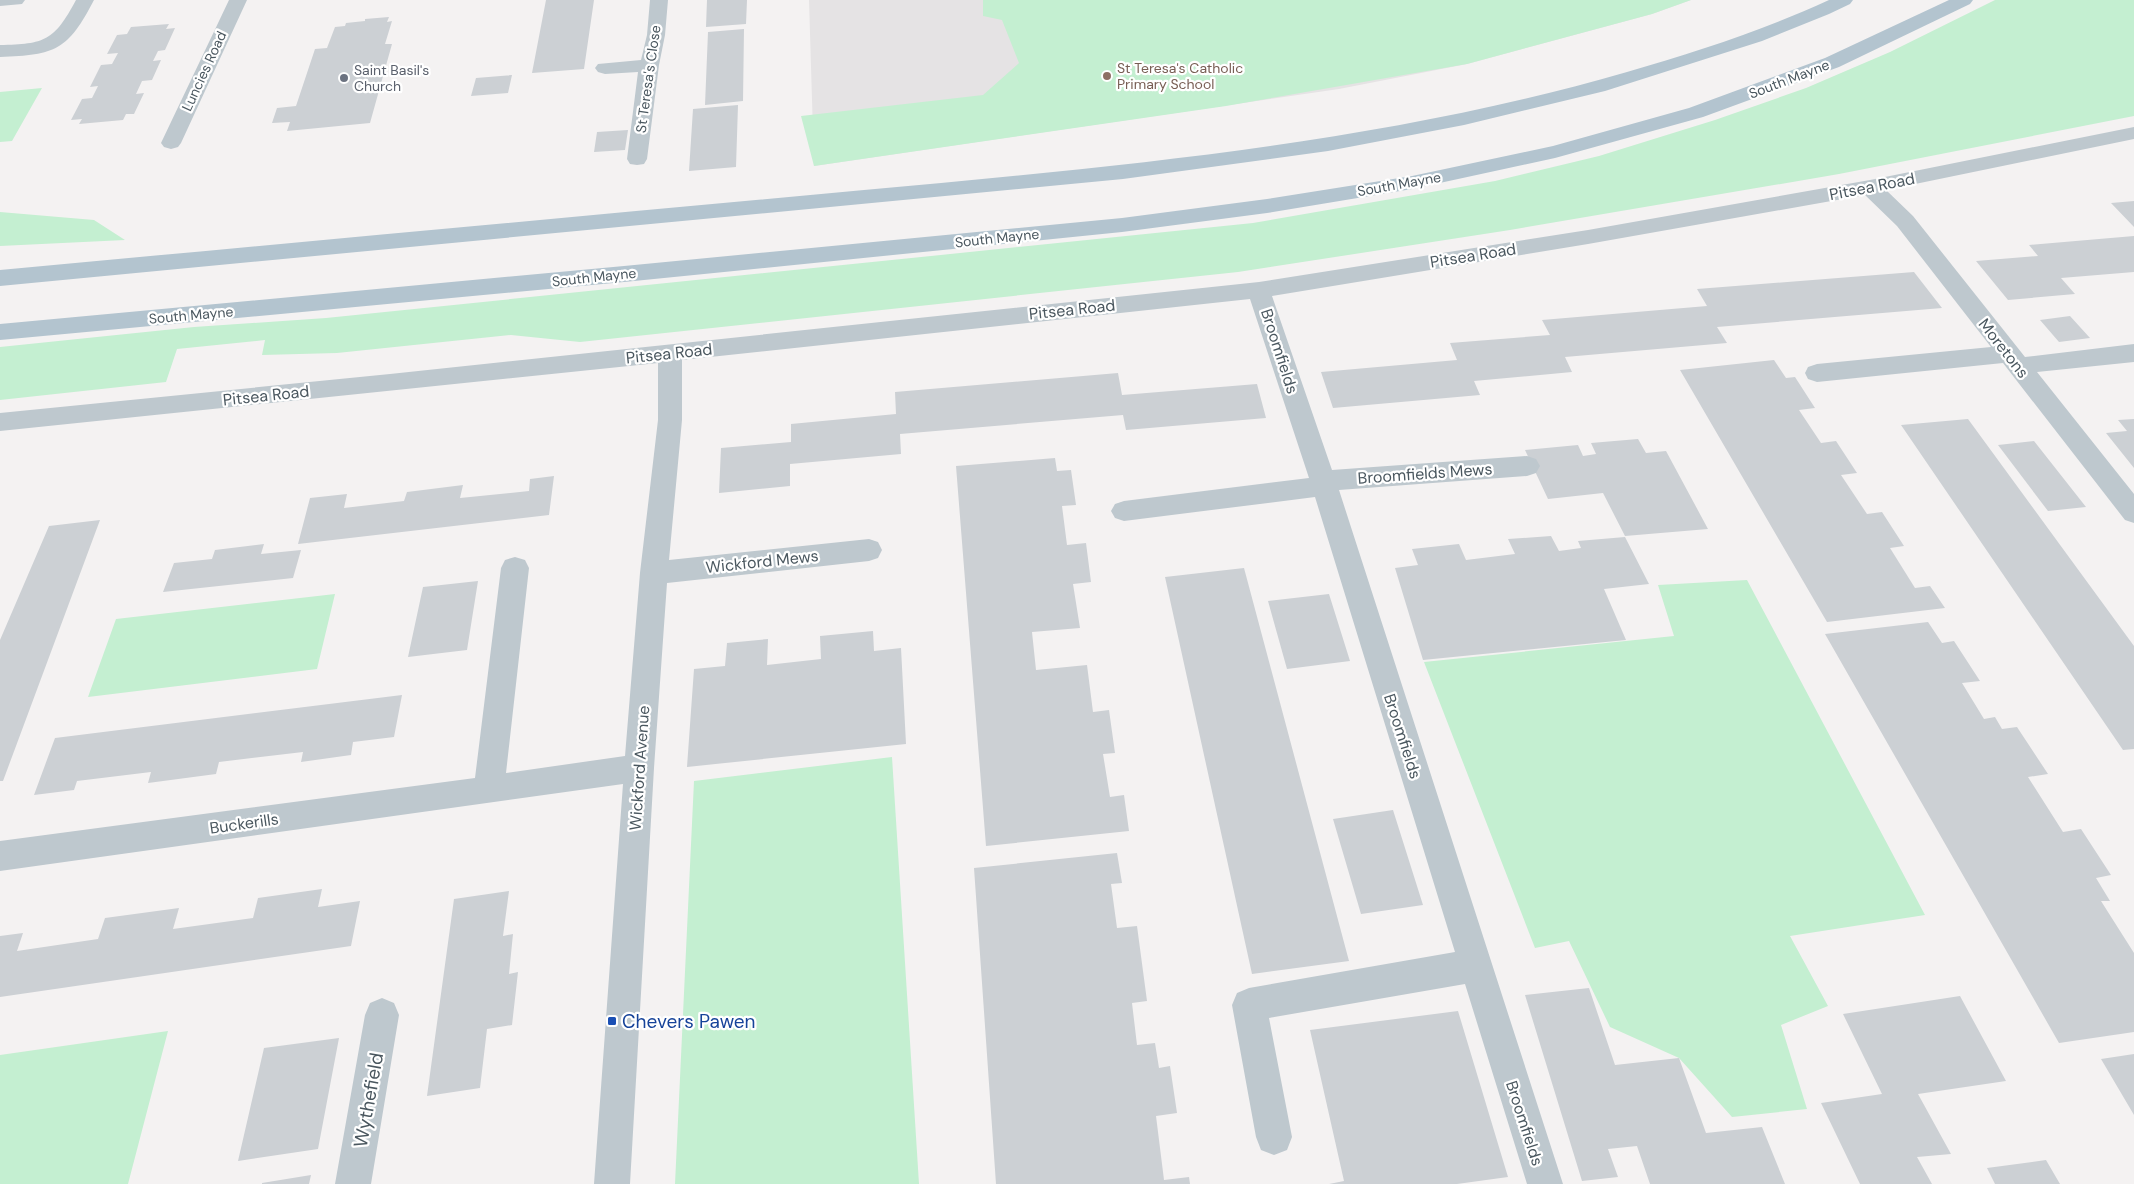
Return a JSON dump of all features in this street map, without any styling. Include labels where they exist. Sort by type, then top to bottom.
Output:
[{"type":"main road","points":[[0,278],[1123,172],[1292,150],[1381,136],[1472,118],[1621,80],[1773,30],[1844,0]]},
{"type":"main road","name":"South Mayne","points":[[0,332],[987,239],[1247,209],[1356,192],[1452,175],[1543,154],[1635,130],[1718,105],[1776,86],[1831,63],[1902,32],[1964,0]]},
{"type":"street","points":[[0,1],[16,0]]},
{"type":"street","points":[[0,52],[35,49],[56,40],[64,34],[85,0]]},
{"type":"street","name":"Luncies Road","points":[[171,143],[238,0]]},
{"type":"street","name":"St Teresa's Close","points":[[637,159],[649,65],[656,35],[659,0]]},
{"type":"street","points":[[605,68],[649,65]]},
{"type":"street","name":"Pitsea Road","points":[[0,422],[1260,290],[1588,237],[1870,187],[2134,133]]},
{"type":"street","name":"Moretons","points":[[1870,187],[1905,221],[2134,513]]},
{"type":"street","name":"Broomfields","points":[[1260,290],[1545,1184]]},
{"type":"street","name":"Wickford Avenue","points":[[612,1184],[639,768],[654,573],[670,420],[670,353]]},
{"type":"street","points":[[1817,373],[2134,353]]},
{"type":"street","name":"Broomfields Mews","points":[[1124,510],[1323,484],[1527,466]]},
{"type":"street","name":"Wickford Mews","points":[[654,573],[869,550]]},
{"type":"street","points":[[488,790],[515,568]]},
{"type":"street","name":"Buckerills","points":[[0,856],[639,768]]},
{"type":"street","points":[[1274,1137],[1249,1005],[1476,965]]},
{"type":"street","name":"Wythefield","points":[[353,1184],[382,1015]]},
{"type":"shaded area","name":"St Teresa's Catholic Primary School","points":[[809,0],[1691,0],[1652,14],[1467,64],[1339,89],[814,166]]},
{"type":"green space","name":"St Teresa's Catholic Primary School","points":[[983,0],[1691,0],[1652,14],[1467,64],[1226,106],[814,166],[801,116],[983,95],[1019,63],[1002,20],[983,16]]},
{"type":"green space","points":[[1995,0],[2134,0],[2134,116],[1839,174],[1510,230],[1238,272],[580,342],[511,335],[337,353],[262,355],[265,340],[177,349],[166,382],[0,400],[0,347],[194,327],[326,318],[1253,223],[1495,181],[1599,156],[1715,120],[1806,88],[1890,52]]},
{"type":"green space","points":[[42,88],[12,141],[0,142],[0,92]]},
{"type":"green space","points":[[0,212],[94,220],[125,240],[0,246]]},
{"type":"green space","points":[[1747,580],[1925,915],[1790,936],[1828,1006],[1781,1025],[1807,1109],[1732,1117],[1679,1058],[1610,1027],[1569,941],[1535,948],[1424,662],[1674,636],[1658,585]]},
{"type":"green space","points":[[335,594],[317,669],[88,697],[116,619]]},
{"type":"green space","points":[[892,757],[919,1184],[675,1184],[694,781]]},
{"type":"green space","points":[[168,1031],[128,1184],[0,1184],[0,1055]]},
{"type":"building","points":[[546,0],[594,0],[584,69],[532,73]]},
{"type":"building","points":[[707,0],[747,0],[746,24],[706,27]]},
{"type":"building","name":"Saint Basil's Church","points":[[389,17],[387,22],[392,21],[385,44],[392,44],[370,123],[287,131],[290,122],[272,123],[277,108],[296,106],[315,49],[327,48],[335,27],[345,26],[346,23],[365,21],[365,19]]},
{"type":"building","points":[[169,24],[166,29],[175,28],[165,50],[158,51],[153,61],[161,60],[152,80],[142,81],[136,94],[144,93],[134,114],[126,114],[123,120],[79,124],[82,119],[71,120],[82,99],[92,98],[98,86],[90,87],[101,65],[112,64],[118,53],[107,54],[117,35],[127,34],[131,27]]},
{"type":"building","points":[[744,29],[743,101],[705,105],[708,32]]},
{"type":"building","points":[[512,75],[508,93],[471,96],[476,78]]},
{"type":"building","points":[[738,105],[736,167],[689,171],[693,109]]},
{"type":"building","points":[[628,130],[625,150],[594,152],[597,132]]},
{"type":"building","points":[[2134,201],[2134,227],[2111,203]]},
{"type":"building","points":[[2134,236],[2134,272],[2061,278],[2075,294],[2008,300],[1976,261],[2038,256],[2029,245]]},
{"type":"building","points":[[1914,272],[1942,308],[1717,327],[1727,343],[1565,357],[1572,372],[1474,381],[1480,395],[1333,408],[1321,372],[1457,360],[1450,343],[1550,335],[1542,320],[1707,306],[1697,289]]},
{"type":"building","points":[[2070,316],[2090,338],[2059,342],[2040,320]]},
{"type":"building","points":[[1774,360],[1786,378],[1795,377],[1815,408],[1799,410],[1821,443],[1836,441],[1857,473],[1841,475],[1867,514],[1882,512],[1904,546],[1890,548],[1915,588],[1930,586],[1945,608],[1827,622],[1680,370]]},
{"type":"building","points":[[1118,373],[1122,395],[1257,384],[1266,418],[1126,430],[1123,415],[900,434],[901,454],[790,464],[790,486],[719,493],[721,448],[791,442],[791,424],[896,414],[895,392]]},
{"type":"building","points":[[1968,419],[2134,646],[2134,749],[2123,750],[1901,425]]},
{"type":"building","points":[[2134,419],[2134,468],[2106,433],[2127,431],[2118,420]]},
{"type":"building","points":[[1638,439],[1646,453],[1666,451],[1708,529],[1625,536],[1603,493],[1548,499],[1525,450],[1578,445],[1583,456],[1596,454],[1591,443]]},
{"type":"building","points":[[2034,441],[2086,507],[2048,511],[1998,445]]},
{"type":"building","points":[[1055,458],[1057,471],[1071,470],[1076,505],[1062,506],[1067,545],[1086,543],[1091,582],[1073,584],[1080,628],[1032,632],[1036,670],[1087,665],[1093,712],[1109,710],[1115,753],[1103,754],[1110,797],[1124,795],[1129,831],[986,846],[956,466]]},
{"type":"building","points":[[554,476],[549,515],[298,544],[310,498],[347,494],[344,508],[404,501],[407,492],[463,485],[460,498],[529,491],[530,479]]},
{"type":"building","points":[[100,520],[3,781],[0,781],[0,640],[49,526]]},
{"type":"building","points":[[1551,536],[1559,551],[1581,548],[1578,541],[1625,537],[1649,584],[1604,589],[1626,640],[1423,660],[1395,568],[1418,565],[1412,549],[1459,544],[1466,560],[1515,554],[1508,539]]},
{"type":"building","points":[[264,544],[261,554],[301,550],[293,578],[163,592],[174,563],[212,559],[215,550]]},
{"type":"building","points":[[1244,568],[1349,961],[1252,974],[1165,577]]},
{"type":"building","points":[[478,581],[467,650],[408,657],[423,587]]},
{"type":"building","points":[[1329,594],[1350,661],[1287,669],[1268,601]]},
{"type":"building","points":[[1928,622],[1942,643],[1954,641],[1980,681],[1962,683],[1984,719],[1995,717],[2002,729],[2017,727],[2048,774],[2028,777],[2063,832],[2081,829],[2111,875],[2096,878],[2110,901],[2101,901],[2134,953],[2134,1032],[2059,1043],[1825,634]]},
{"type":"building","points":[[873,631],[874,651],[901,648],[906,744],[687,767],[694,669],[725,666],[727,643],[768,639],[767,665],[821,659],[820,636]]},
{"type":"building","points":[[402,695],[394,737],[353,742],[351,755],[301,762],[303,752],[219,762],[216,774],[148,783],[151,772],[77,781],[74,790],[34,795],[55,738]]},
{"type":"building","points":[[1393,810],[1423,905],[1361,914],[1333,819]]},
{"type":"building","points":[[1117,853],[1122,883],[1111,884],[1117,928],[1137,926],[1147,1001],[1132,1003],[1137,1045],[1155,1043],[1159,1068],[1170,1066],[1177,1113],[1156,1116],[1164,1180],[1189,1177],[1190,1184],[996,1184],[974,868]]},
{"type":"building","points":[[322,889],[318,907],[360,901],[351,946],[0,997],[0,936],[23,933],[17,951],[98,939],[105,918],[179,908],[173,929],[253,918],[258,898]]},
{"type":"building","points":[[509,891],[503,936],[513,934],[509,974],[518,972],[512,1025],[487,1029],[480,1088],[427,1096],[454,899]]},
{"type":"building","points":[[1589,988],[1615,1065],[1679,1058],[1706,1133],[1762,1127],[1785,1184],[1650,1184],[1637,1146],[1608,1149],[1618,1177],[1582,1181],[1525,995]]},
{"type":"building","points":[[1960,996],[2006,1081],[1918,1094],[1951,1154],[1917,1157],[1932,1184],[1860,1184],[1821,1103],[1882,1094],[1843,1014]]},
{"type":"building","points":[[1458,1011],[1508,1177],[1457,1184],[1329,1184],[1344,1181],[1310,1030]]},
{"type":"building","points":[[339,1038],[318,1149],[238,1161],[264,1048]]},
{"type":"building","points":[[2134,1054],[2134,1115],[2101,1059]]},
{"type":"building","points":[[2046,1160],[2060,1184],[1995,1184],[1987,1168]]},
{"type":"building","points":[[311,1175],[309,1184],[262,1184],[262,1183]]},
{"type":"place","name":"St Teresa's Catholic Primary School","points":[[1107,76]]},
{"type":"place","name":"Saint Basil's Church","points":[[344,78]]},
{"type":"place","name":"Chevers Pawen","points":[[612,1021]]}]
